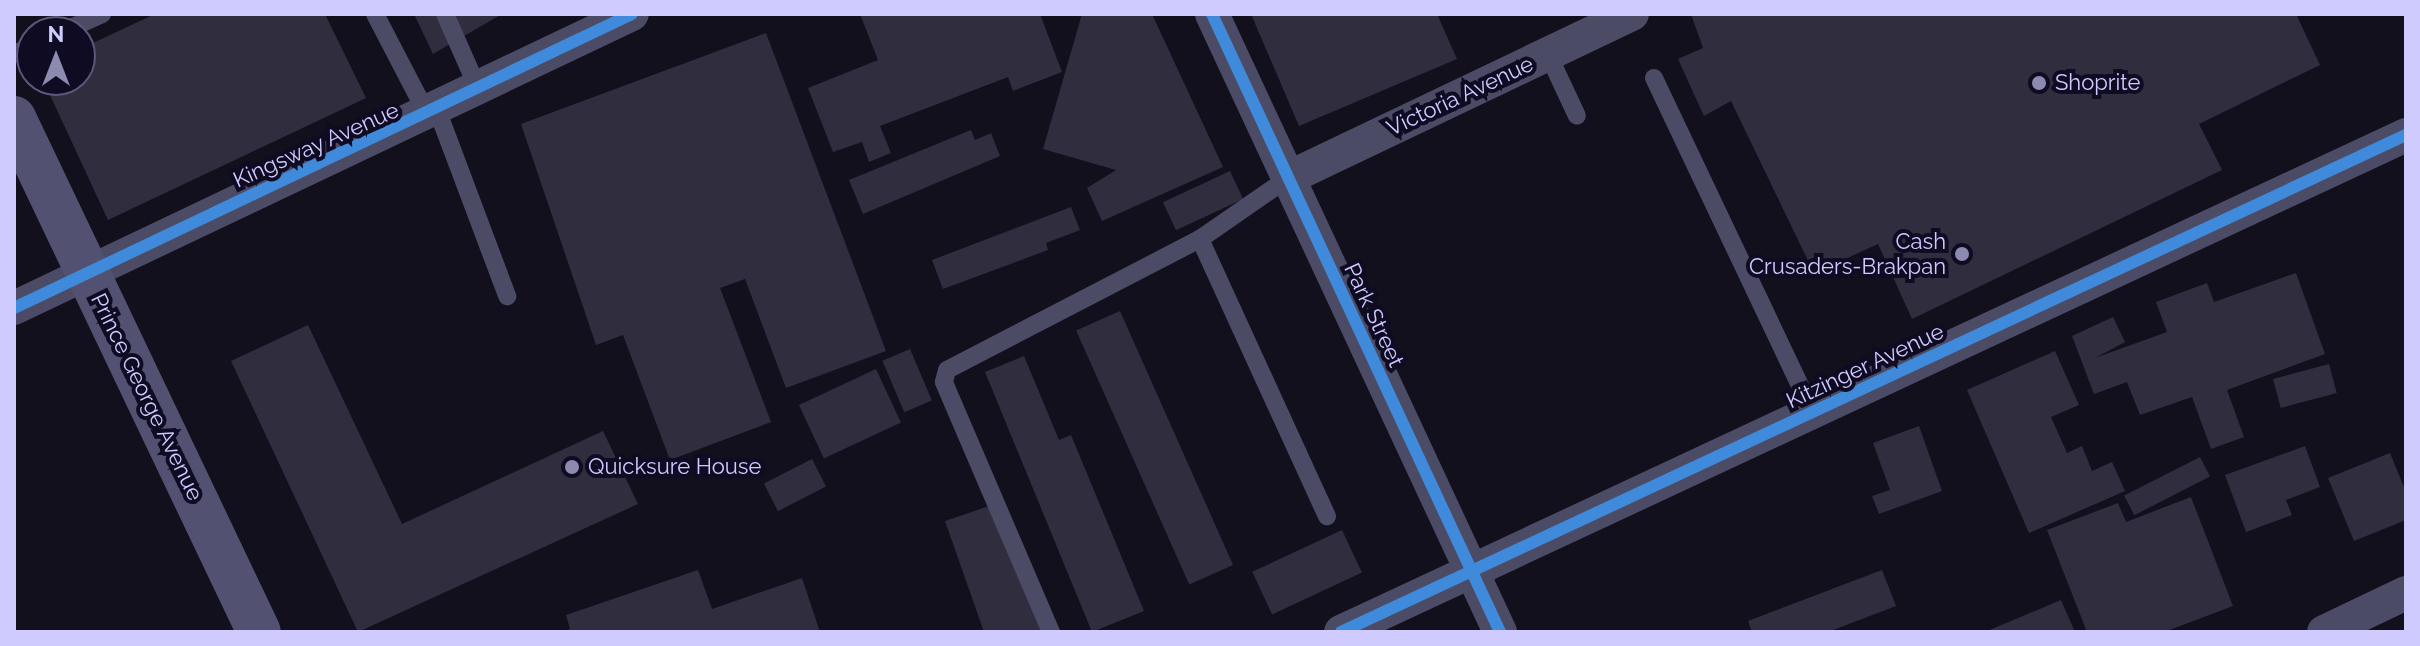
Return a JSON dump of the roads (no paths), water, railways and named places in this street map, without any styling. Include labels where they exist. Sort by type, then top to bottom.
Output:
[{"type":"main road","name":"Prince George Avenue","points":[[14,118],[259,632]]},
{"type":"street","name":"Kingsway Avenue","points":[[14,308],[480,93],[593,22],[632,14]]},
{"type":"street","name":"Park Street","points":[[1212,14],[1500,632]]},
{"type":"street","name":"Victoria Avenue","points":[[1288,178],[1632,14]]},
{"type":"street","name":"Kitzinger Avenue","points":[[1341,632],[2406,135]]},
{"type":"street","points":[[2324,632],[2406,593]]},
{"type":"lane","points":[[375,14],[433,114],[507,296]]},
{"type":"lane","points":[[445,14],[480,93]]},
{"type":"lane","points":[[1548,54],[1577,116]]},
{"type":"lane","points":[[1654,78],[1813,413]]},
{"type":"lane","points":[[1051,632],[944,382],[947,370],[1200,239],[1288,178]]},
{"type":"lane","points":[[1200,239],[1327,516]]},
{"type":"place","name":"Shoprite","points":[[2039,83]]},
{"type":"place","name":"Cash Crusaders-Brakpan","points":[[1962,254]]},
{"type":"place","name":"Quicksure House","points":[[572,467]]}]
